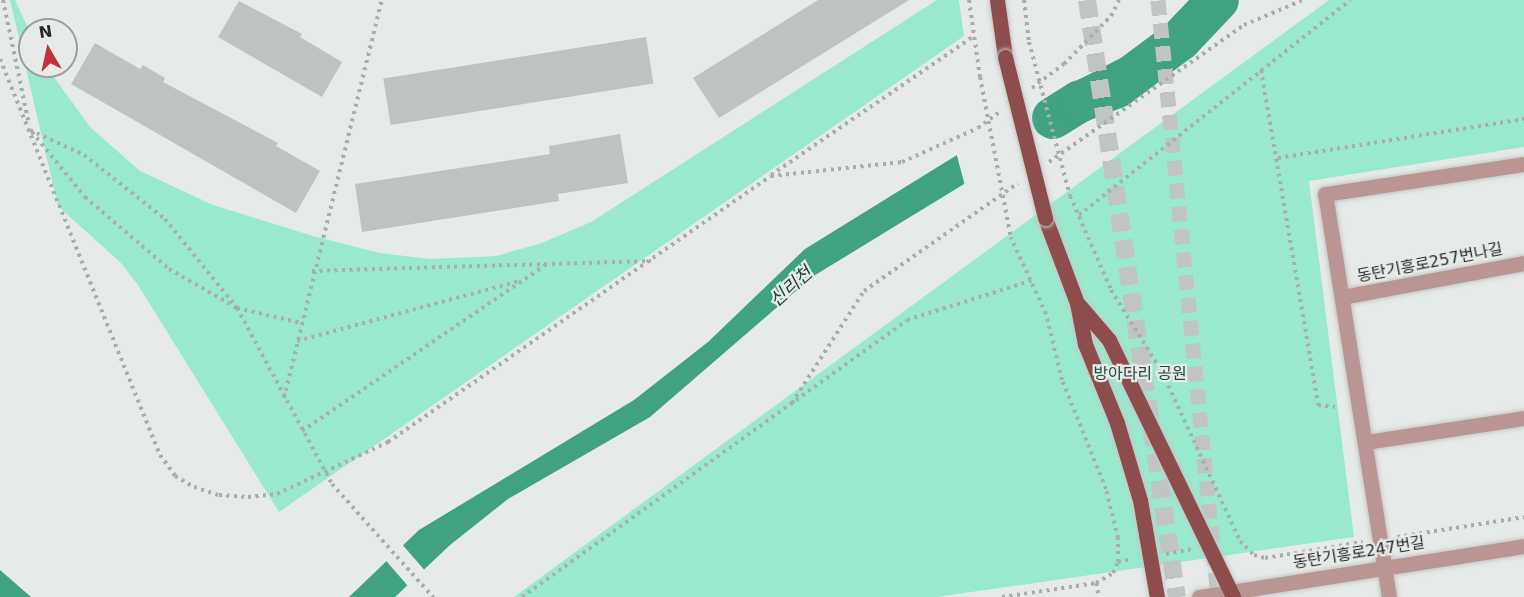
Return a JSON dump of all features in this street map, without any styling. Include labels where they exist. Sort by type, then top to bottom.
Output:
[{"type":"main road","points":[[997,0],[1005,57],[1045,218],[1077,303],[1085,344],[1117,423],[1140,500],[1157,597]]},
{"type":"main road","points":[[1077,303],[1109,340],[1232,594]]},
{"type":"street","points":[[1389,597],[1382,539],[1325,194],[1524,164]]},
{"type":"street","name":"동탄기흥로257번나길","points":[[1342,297],[1524,263]]},
{"type":"street","points":[[1366,442],[1524,418]]},
{"type":"street","name":"동탄기흥로247번길","points":[[1199,597],[1232,594],[1524,546]]},
{"type":"path","points":[[3,0],[29,129],[85,197],[121,232],[169,269],[237,308],[301,323]]},
{"type":"path","points":[[284,399],[312,271],[382,0]]},
{"type":"path","points":[[969,0],[980,77],[1011,238],[1033,280],[1047,314],[1062,380],[1106,489],[1118,537],[1118,562],[1113,573],[1096,583],[1002,597]]},
{"type":"path","points":[[1024,0],[1029,42],[1070,196],[1112,290],[1162,372],[1240,541],[1254,555],[1265,558],[1524,517]]},
{"type":"path","points":[[1026,93],[1064,64],[1111,16],[1119,0]]},
{"type":"path","points":[[1079,215],[1350,0]]},
{"type":"path","points":[[0,59],[160,455],[175,476],[219,495],[248,497],[277,494],[388,442],[974,36]]},
{"type":"path","points":[[1261,70],[1278,158],[1318,405],[1335,407]]},
{"type":"path","points":[[771,176],[902,162],[978,128],[1007,107]]},
{"type":"path","points":[[1278,158],[1524,119]]},
{"type":"path","points":[[29,129],[84,155],[165,219],[237,308],[284,399],[332,484],[433,597]]},
{"type":"path","points":[[312,271],[651,261]]},
{"type":"path","points":[[302,431],[547,264]]},
{"type":"path","points":[[297,341],[524,279]]},
{"type":"path","points":[[522,597],[907,320],[1033,280]]},
{"type":"path","points":[[1118,562],[1240,541]]},
{"type":"path","points":[[1096,583],[1099,597]]},
{"type":"green space","points":[[10,0],[15,0],[23,18],[18,18],[18,34]]},
{"type":"green space","points":[[937,0],[959,0],[964,36],[279,512],[138,285],[121,263],[58,206],[28,78],[55,78],[90,127],[140,171],[213,205],[313,236],[380,253],[430,259],[496,256],[542,243],[591,222]]},
{"type":"green space","name":"방아다리 공원","points":[[1329,0],[1524,0],[1524,147],[1309,181],[1354,537],[937,597],[514,597]]},
{"type":"water","points":[[1198,0],[1222,0],[1077,115],[812,277],[650,417],[508,499],[450,545],[395,597],[349,597],[419,530],[634,400],[708,342],[805,249],[1078,80],[1150,43]]},
{"type":"water","points":[[0,570],[31,597],[0,597]]},
{"type":"pier","points":[[1069,83],[1077,118],[965,186],[956,152]]},
{"type":"pier","points":[[401,543],[426,572],[409,587],[384,558]]},
{"type":"building","points":[[818,0],[909,0],[719,118],[693,78]]},
{"type":"building","points":[[239,1],[302,34],[300,37],[342,62],[322,97],[218,37]]},
{"type":"building","points":[[646,37],[653,83],[391,125],[383,79]]},
{"type":"building","points":[[95,43],[140,69],[143,65],[165,78],[163,82],[278,143],[276,146],[320,171],[296,213],[71,84],[75,78],[78,78],[78,72]]},
{"type":"building","points":[[620,134],[628,183],[558,194],[559,201],[362,232],[355,184],[550,154],[549,146]]},
{"type":"waterway","name":"신리천","points":[[1053,118],[1079,102],[1117,87],[1180,40],[1218,0]]},
{"type":"tunnel","points":[[1087,0],[1177,597]]},
{"type":"tunnel","points":[[1158,0],[1218,597]]}]
